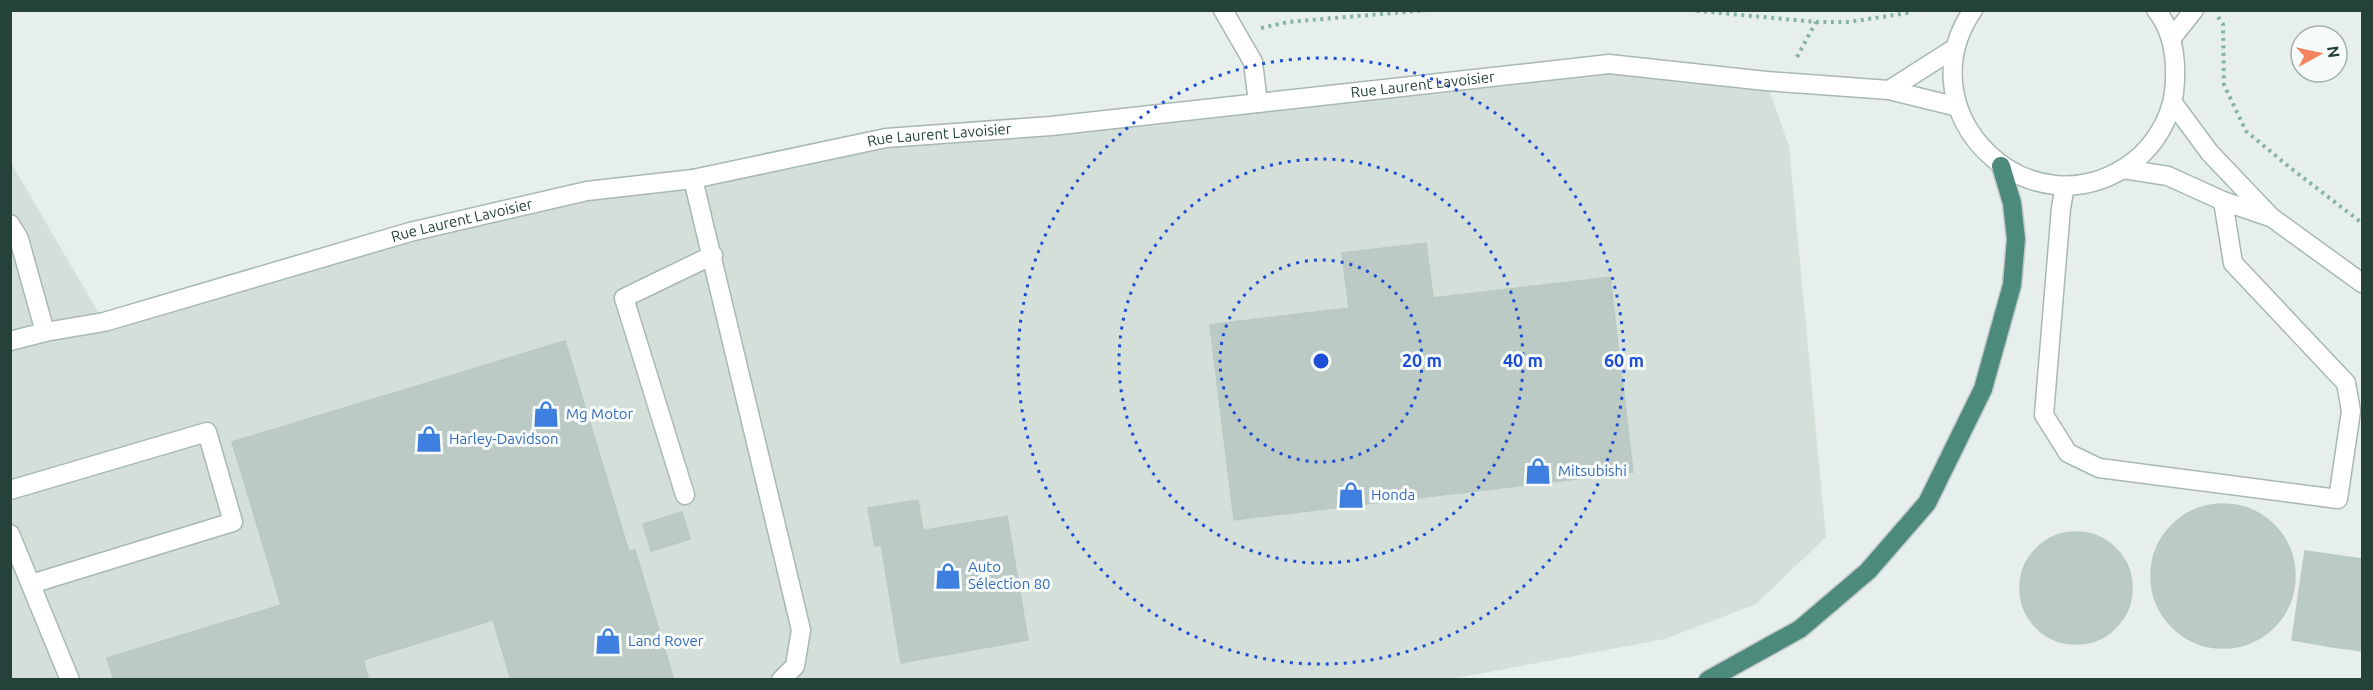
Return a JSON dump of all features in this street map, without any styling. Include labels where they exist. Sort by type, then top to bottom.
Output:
[{"type":"highway","points":[[1708,680],[1800,629],[1868,572],[1927,503],[1983,389],[2012,285],[2016,239],[2012,203],[2001,166]]},
{"type":"street","points":[[1223,10],[1253,62],[1258,103]]},
{"type":"street","points":[[1973,10],[1955,48],[1953,78],[1958,107],[1968,130],[1978,144],[2001,166],[2022,177],[2043,184],[2065,186],[2105,178],[2123,169],[2154,141],[2173,103],[2177,71],[2171,39],[2156,10]]},
{"type":"street","points":[[2171,39],[2194,10]]},
{"type":"street","points":[[1889,90],[1955,48]]},
{"type":"street","name":"Rue Laurent Lavoisier","points":[[10,341],[45,332],[104,322],[410,232],[587,191],[693,179],[886,138],[1052,126],[1608,64],[1889,90],[1958,107]]},
{"type":"street","points":[[2173,103],[2210,153],[2271,217],[2362,283]]},
{"type":"street","points":[[2123,169],[2168,176],[2223,201],[2271,217]]},
{"type":"street","points":[[693,179],[801,630],[795,666],[781,680]]},
{"type":"street","points":[[2065,186],[2061,208],[2044,415],[2068,453],[2099,468],[2338,499],[2351,411],[2346,383],[2233,263],[2223,201]]},
{"type":"street","points":[[10,224],[19,239],[45,332]]},
{"type":"street","points":[[685,495],[624,298],[713,255]]},
{"type":"street","points":[[10,489],[207,432],[233,522],[31,584]]},
{"type":"street","points":[[10,534],[70,680]]},
{"type":"path","points":[[1237,33],[1288,22],[1428,10]]},
{"type":"path","points":[[1689,10],[1816,22],[1849,22],[1907,13],[1909,10]]},
{"type":"path","points":[[2214,10],[2223,24],[2224,85],[2246,131],[2362,223]]},
{"type":"path","points":[[1783,81],[1816,22]]},
{"type":"shaded area","points":[[1608,64],[1766,81],[1789,146],[1826,537],[1756,604],[1665,639],[1452,679],[11,679],[10,161],[104,322],[410,232],[784,158]]},
{"type":"building","points":[[1426,243],[1435,313],[1597,294],[1595,279],[1610,277],[1633,472],[1618,474],[1616,459],[1247,503],[1249,518],[1234,520],[1210,325],[1225,323],[1227,338],[1351,323],[1342,253]]},
{"type":"building","points":[[1595,279],[1597,294],[1435,313],[1433,298]]},
{"type":"building","points":[[1349,308],[1351,323],[1227,338],[1225,323]]},
{"type":"building","points":[[565,341],[573,367],[240,468],[232,442]]},
{"type":"building","points":[[573,367],[629,552],[635,550],[674,680],[511,680],[493,620],[363,660],[369,680],[114,680],[107,658],[281,605],[240,468]]},
{"type":"building","points":[[1616,459],[1618,474],[1249,518],[1247,503]]},
{"type":"building","points":[[918,500],[923,531],[880,538],[881,545],[875,546],[868,508]]},
{"type":"building","points":[[2223,504],[2250,510],[2274,525],[2289,549],[2295,576],[2289,603],[2274,627],[2250,642],[2223,648],[2196,642],[2172,627],[2157,603],[2151,576],[2157,549],[2172,525],[2196,510]]},
{"type":"building","points":[[682,512],[690,539],[651,551],[643,524]]},
{"type":"building","points":[[1007,516],[1028,640],[901,663],[880,538]]},
{"type":"building","points":[[2076,532],[2098,536],[2116,548],[2128,566],[2132,588],[2128,610],[2116,628],[2098,640],[2076,644],[2054,640],[2036,628],[2024,610],[2020,588],[2024,566],[2036,548],[2054,536]]},
{"type":"building","points":[[2305,551],[2340,556],[2327,646],[2292,640]]},
{"type":"building","points":[[2340,556],[2362,559],[2362,651],[2327,646]]},
{"type":"place","name":"Mg Motor","points":[[546,414]]},
{"type":"place","name":"Harley-Davidson","points":[[429,439]]},
{"type":"place","name":"Mitsubishi","points":[[1538,471]]},
{"type":"place","name":"Honda","points":[[1351,495]]},
{"type":"place","name":"Auto Sélection 80","points":[[948,576]]},
{"type":"place","name":"Land Rover","points":[[608,641]]}]
